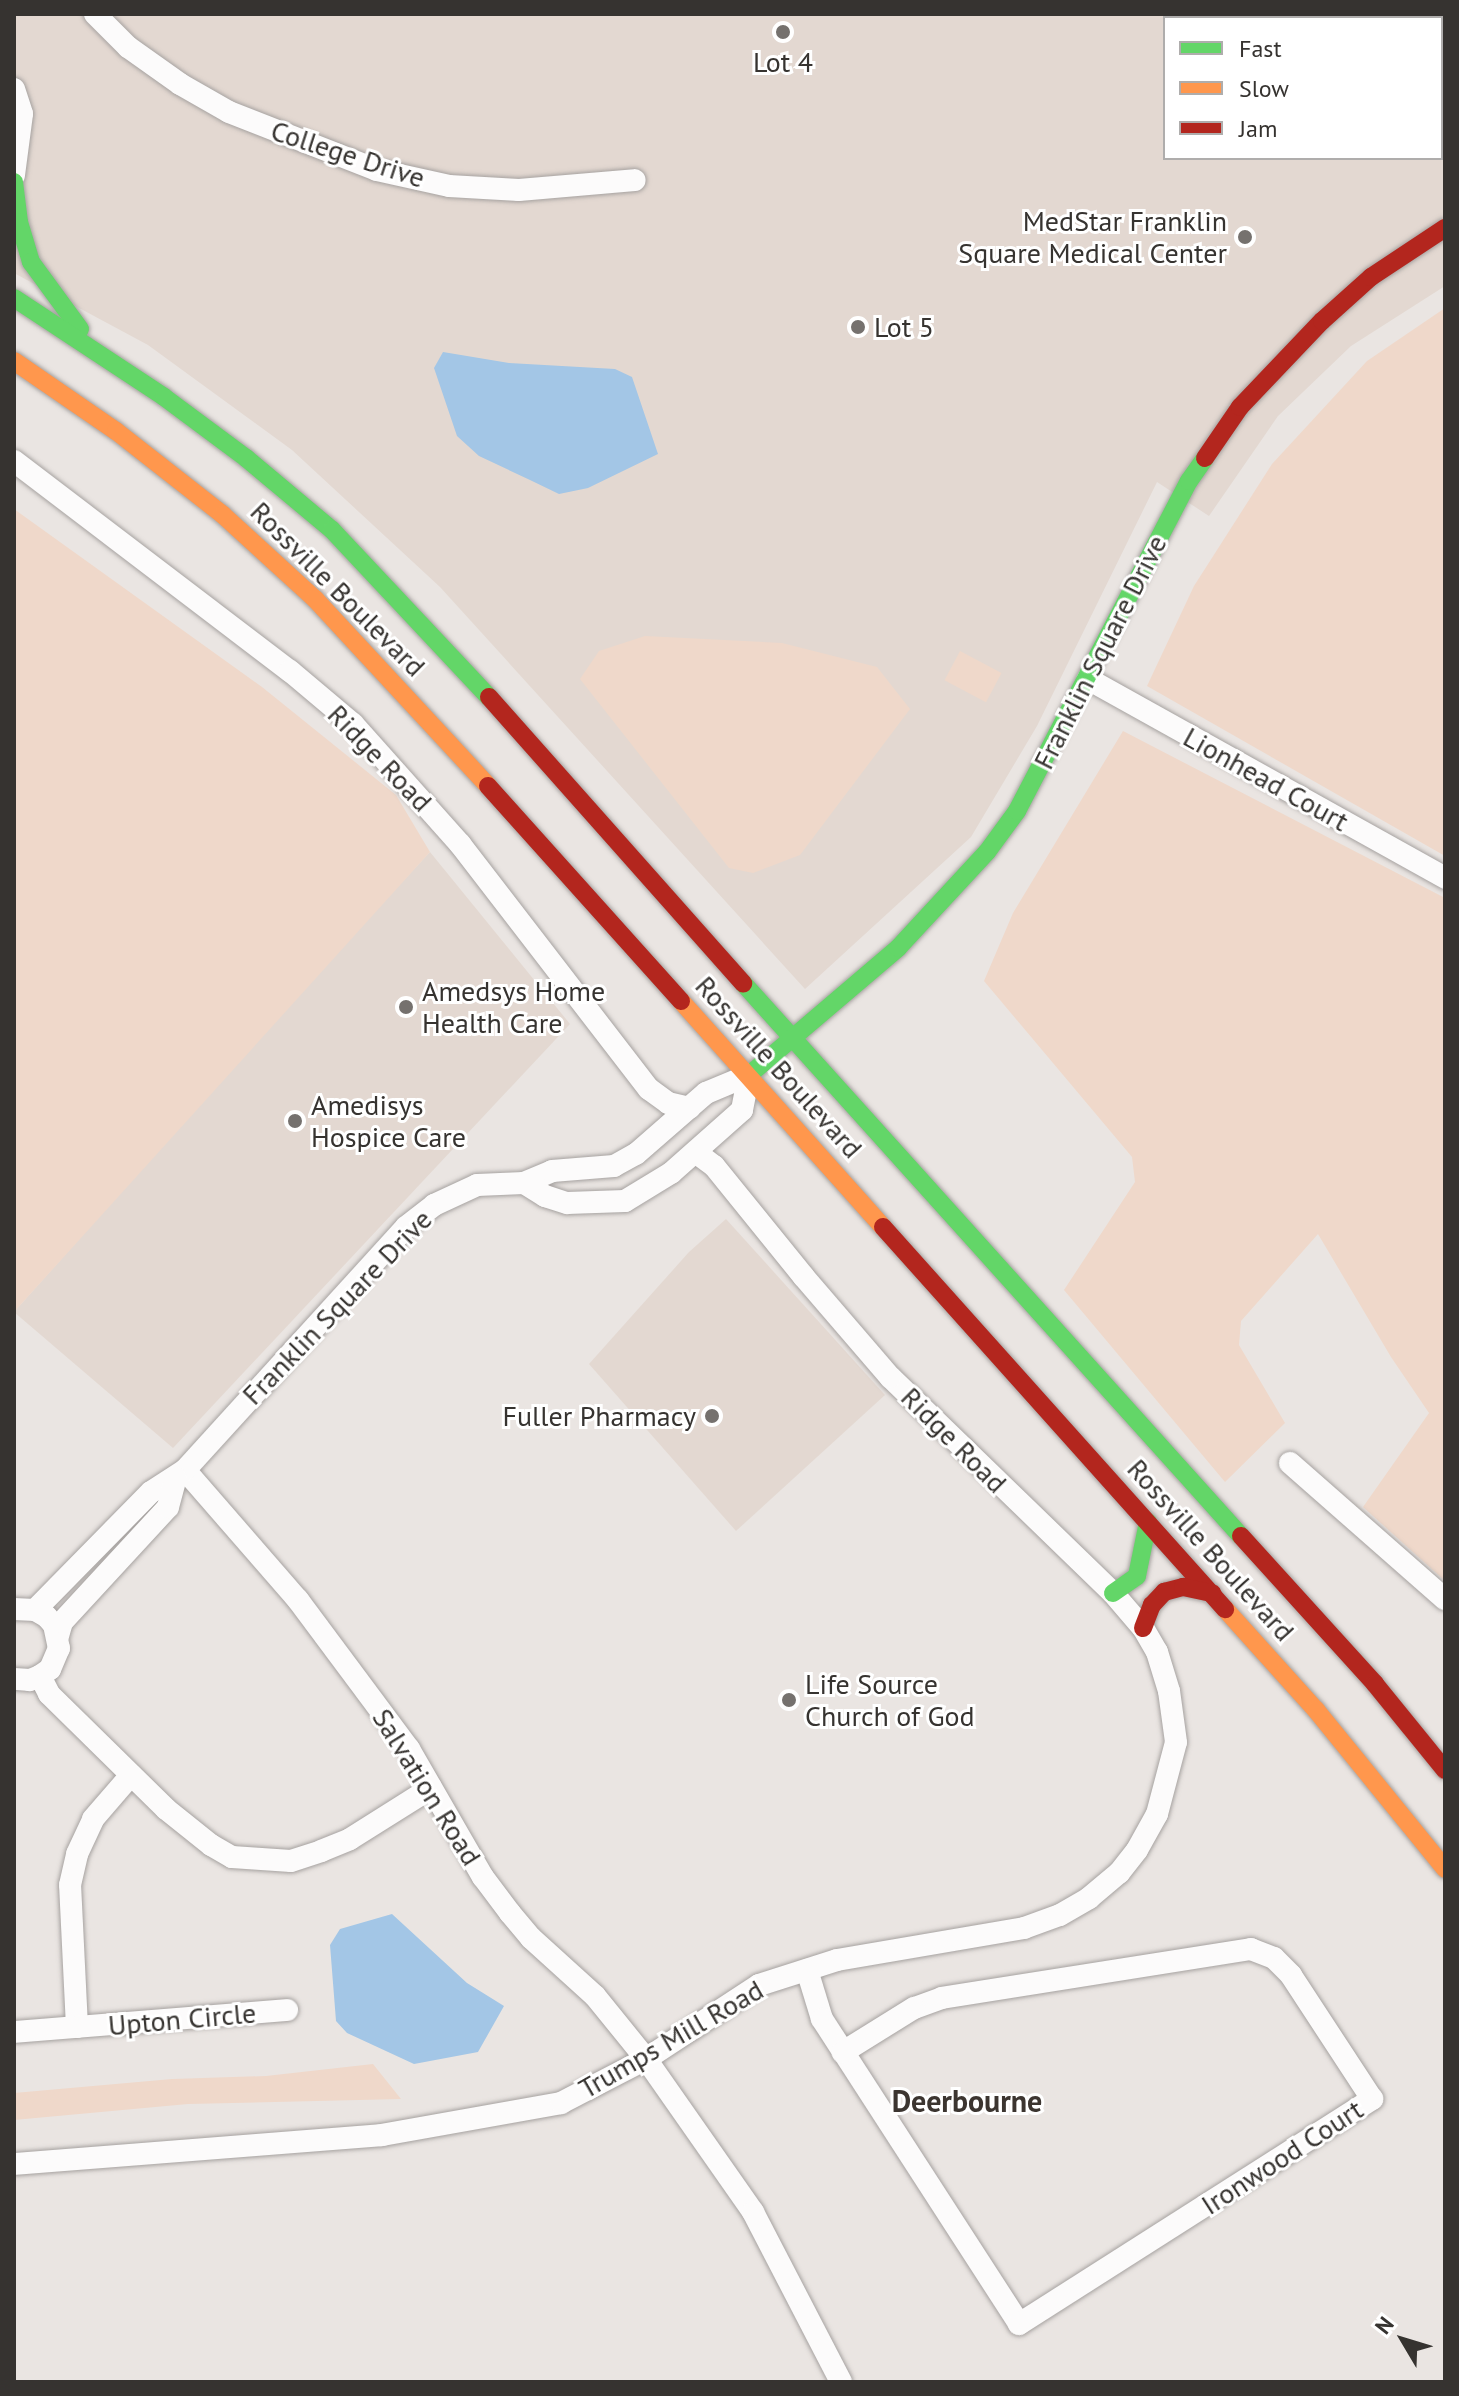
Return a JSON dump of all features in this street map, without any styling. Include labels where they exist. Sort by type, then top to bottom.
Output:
[{"type":"main road","points":[[14,182],[22,233],[31,262],[52,295],[100,353]]},
{"type":"main road","name":"Franklin Square Drive","points":[[749,1075],[898,948],[973,869],[1017,811],[1189,481],[1240,407],[1322,321],[1371,277],[1445,228]]},
{"type":"main road","name":"Rossville Boulevard","points":[[14,298],[100,353],[246,458],[332,530],[431,632],[1375,1684],[1445,1770]]},
{"type":"main road","name":"Rossville Boulevard","points":[[14,361],[169,471],[223,515],[326,610],[386,672],[1212,1593],[1360,1761],[1445,1869]]},
{"type":"main road","points":[[1113,1593],[1123,1589],[1137,1576],[1148,1522]]},
{"type":"main road","points":[[1143,1628],[1152,1605],[1164,1592],[1183,1587],[1212,1593]]},
{"type":"street","name":"College Drive","points":[[95,14],[128,47],[229,112],[377,170],[449,186],[519,190],[635,180]]},
{"type":"street","points":[[14,89],[22,114],[14,175]]},
{"type":"street","name":"Ridge Road","points":[[14,461],[290,671],[353,724],[474,861],[649,1089],[668,1103],[689,1108]]},
{"type":"street","name":"Lionhead Court","points":[[1088,679],[1445,878]]},
{"type":"street","name":"Franklin Square Drive","points":[[24,1609],[151,1492],[180,1474],[406,1227],[434,1205],[466,1189],[488,1183],[524,1183],[552,1171],[614,1166],[636,1154],[706,1093],[749,1075]]},
{"type":"street","name":"Franklin Square Drive","points":[[524,1183],[545,1196],[567,1203],[625,1201],[697,1153],[742,1110],[749,1075]]},
{"type":"street","name":"Ridge Road","points":[[697,1153],[714,1166],[890,1377],[1113,1593],[1143,1628],[1157,1652],[1169,1691],[1176,1742]]},
{"type":"street","points":[[1290,1463],[1445,1599]]},
{"type":"street","name":"Franklin Square Drive","points":[[40,1676],[56,1659],[62,1622],[168,1507],[180,1474]]},
{"type":"street","name":"Salvation Road","points":[[180,1474],[298,1600],[409,1749],[483,1877],[510,1913],[531,1938],[595,1996],[646,2059],[753,2212],[841,2382]]},
{"type":"street","points":[[24,1609],[54,1625],[58,1636]]},
{"type":"street","points":[[14,1679],[30,1680],[40,1676],[49,1694],[131,1775],[211,1845],[232,1857],[291,1861],[321,1851],[350,1839],[431,1788]]},
{"type":"street","name":"Trumps Mill Road","points":[[14,2164],[382,2135],[442,2127],[561,2103],[646,2059],[759,1985],[837,1960],[1024,1928],[1060,1915],[1089,1898],[1119,1873],[1150,1826],[1167,1784],[1176,1742]]},
{"type":"street","name":"Upton Circle","points":[[77,2027],[70,1885],[77,1854],[93,1819],[131,1775]]},
{"type":"street","name":"Ironwood Court","points":[[807,1970],[822,2019],[843,2052],[1019,2324],[1372,2099],[1291,1975],[1274,1958],[1251,1949],[942,1998],[914,2008],[843,2052]]},
{"type":"street","name":"Upton Circle","points":[[14,2032],[287,2010]]},
{"type":"shaded area","points":[[14,14],[1445,14],[1445,286],[1351,346],[1278,416],[1209,516],[1157,482],[1037,726],[971,837],[805,989],[440,587],[292,450],[148,345],[14,273]]},
{"type":"shaded area","points":[[1445,308],[1445,856],[1147,686],[1194,586],[1272,464],[1367,361]]},
{"type":"shaded area","points":[[14,509],[262,687],[396,795],[430,852],[14,1312]]},
{"type":"shaded area","points":[[645,636],[782,643],[877,667],[910,709],[800,855],[753,873],[729,868],[580,679],[599,651]]},
{"type":"shaded area","points":[[960,651],[1001,673],[986,702],[945,680]]},
{"type":"shaded area","points":[[1123,731],[1445,898],[1445,1581],[1363,1507],[1429,1413],[1391,1357],[1318,1234],[1241,1321],[1239,1345],[1285,1423],[1225,1482],[1064,1290],[1135,1182],[1132,1157],[984,981],[1013,913]]},
{"type":"shaded area","points":[[430,852],[570,1024],[173,1448],[14,1312],[296,996]]},
{"type":"shaded area","points":[[726,1219],[885,1395],[736,1531],[589,1364],[689,1252]]},
{"type":"shaded area","points":[[373,2064],[401,2099],[188,2104],[14,2120],[14,2093],[172,2079],[266,2076]]},
{"type":"water","points":[[443,352],[509,363],[615,369],[632,377],[658,454],[588,488],[559,494],[479,456],[457,436],[434,368]]},
{"type":"water","points":[[392,1914],[467,1983],[504,2006],[478,2052],[414,2064],[347,2033],[336,2021],[330,1945],[340,1929]]},
{"type":"traffic: fast","points":[[14,182],[19,222],[31,262],[80,329]]},
{"type":"traffic: fast","points":[[14,298],[164,397],[246,458],[332,530],[489,697]]},
{"type":"traffic: fast","points":[[749,1075],[898,948],[987,852],[1017,811],[1189,481],[1205,458]]},
{"type":"traffic: fast","points":[[743,983],[1241,1536]]},
{"type":"traffic: fast","points":[[1113,1593],[1137,1576],[1148,1522]]},
{"type":"traffic: slow","points":[[14,361],[116,431],[223,515],[315,599],[488,786]]},
{"type":"traffic: slow","points":[[681,1001],[883,1227]]},
{"type":"traffic: slow","points":[[1225,1609],[1316,1710],[1445,1869]]},
{"type":"traffic: jam","points":[[1205,458],[1240,407],[1322,321],[1371,277],[1445,228]]},
{"type":"traffic: jam","points":[[489,697],[743,983]]},
{"type":"traffic: jam","points":[[488,786],[681,1001]]},
{"type":"traffic: jam","points":[[883,1227],[1225,1609]]},
{"type":"traffic: jam","points":[[1241,1536],[1375,1684],[1445,1770]]},
{"type":"traffic: jam","points":[[1143,1628],[1152,1605],[1164,1592],[1183,1587],[1212,1593]]},
{"type":"place","name":"Lot 4","points":[[783,32]]},
{"type":"place","name":"MedStar Franklin Square Medical Center","points":[[1245,237]]},
{"type":"place","name":"Lot 5","points":[[858,327]]},
{"type":"place","name":"Amedsys Home Health Care","points":[[406,1007]]},
{"type":"place","name":"Amedisys Hospice Care","points":[[295,1121]]},
{"type":"place","name":"Fuller Pharmacy","points":[[712,1416]]},
{"type":"place","name":"Life Source Church of God","points":[[789,1700]]},
{"type":"district","name":"Deerbourne","points":[[967,2101]]}]
